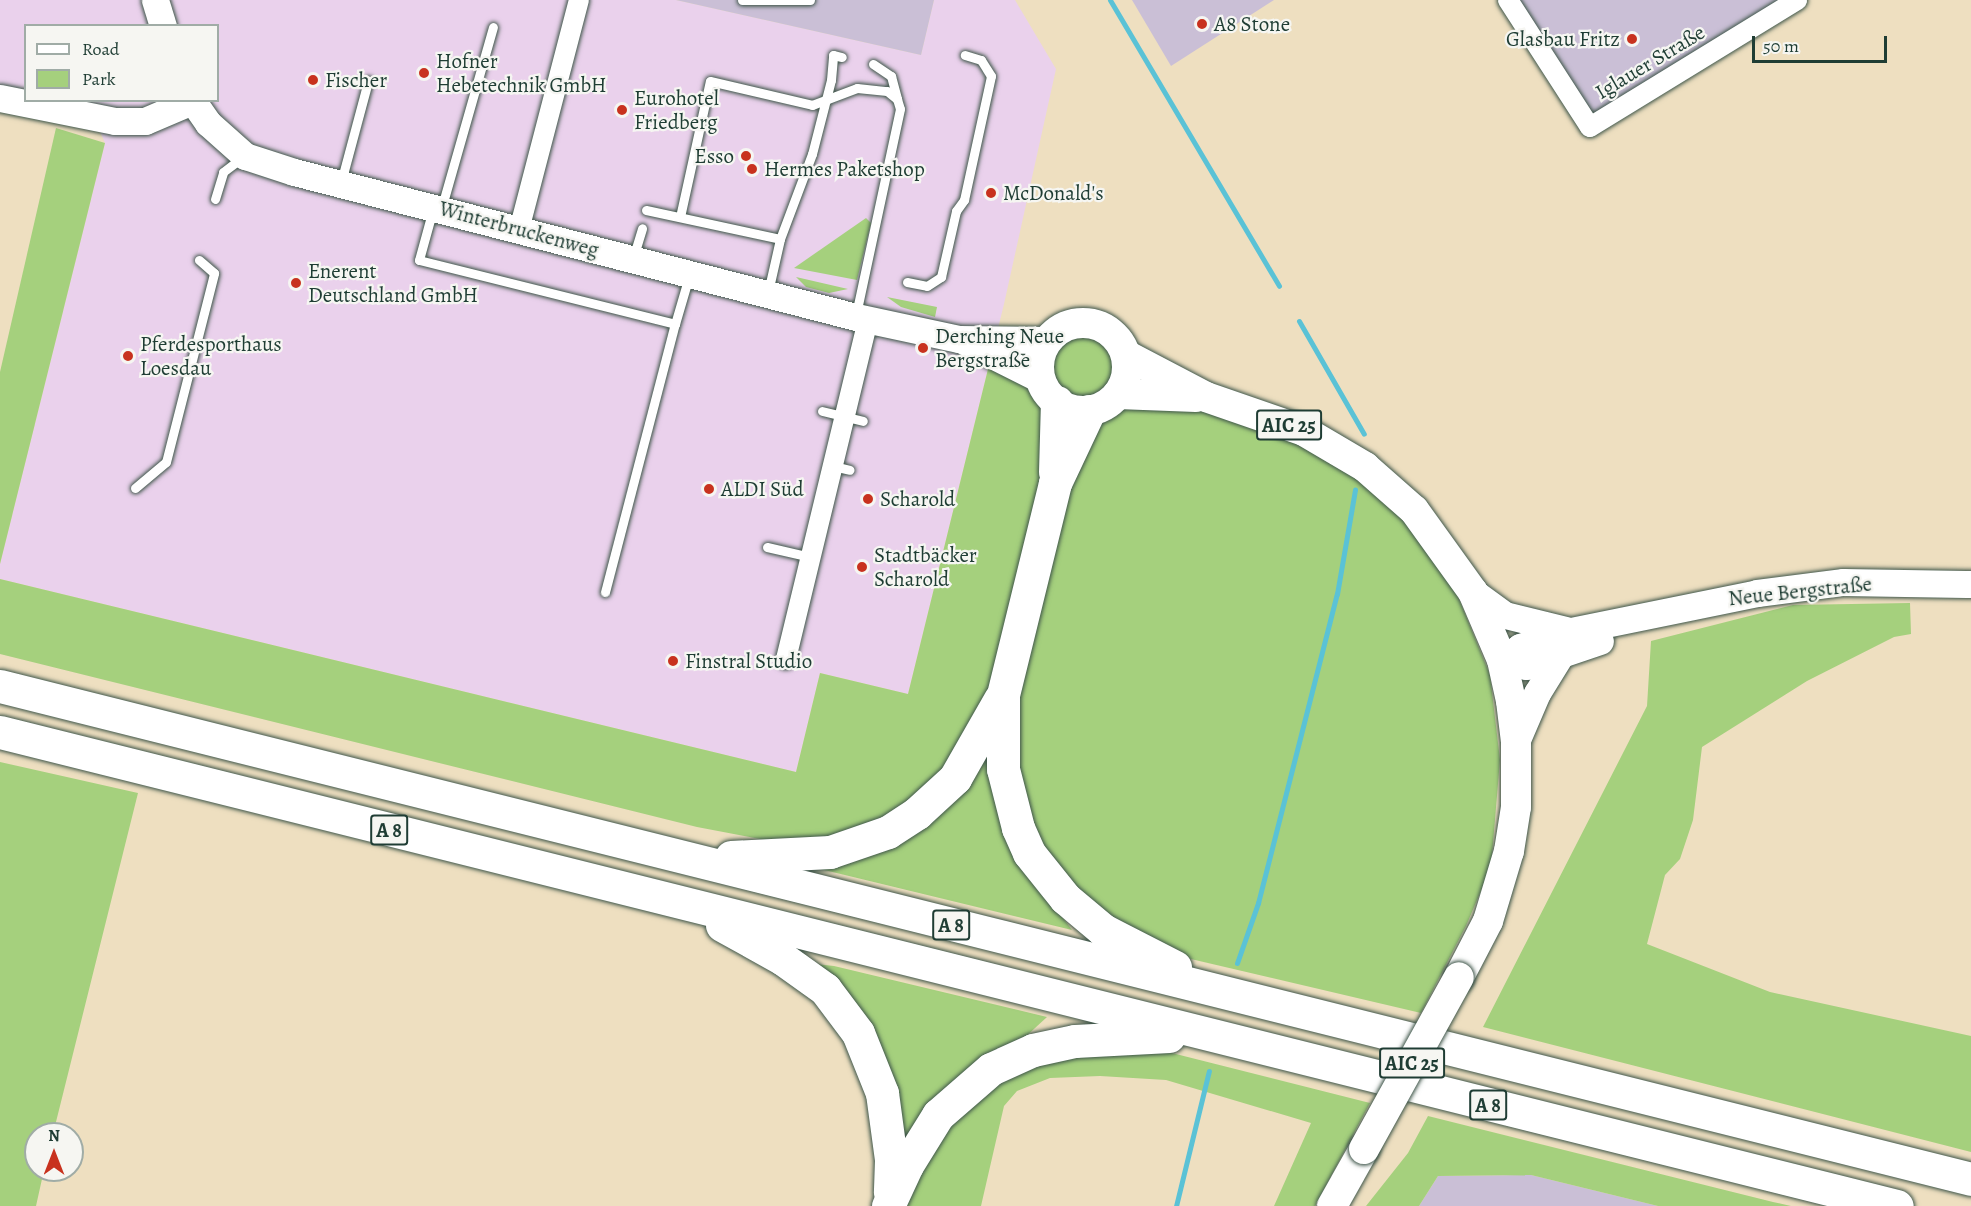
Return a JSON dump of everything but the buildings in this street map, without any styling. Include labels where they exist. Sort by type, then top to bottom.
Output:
[{"type":"highway","points":[[1048,391],[1055,483]]},
{"type":"highway","points":[[1089,411],[1055,483],[1003,695],[1003,769],[1009,801],[1029,853],[1065,898],[1103,930],[1224,993]]},
{"type":"highway","name":"A 8","points":[[0,686],[1971,1179]]},
{"type":"highway","points":[[679,856],[813,855],[851,847],[888,832],[917,813],[955,778],[1003,695]]},
{"type":"highway","name":"A 8","points":[[0,732],[1897,1206]]},
{"type":"highway","points":[[678,901],[783,959],[825,989],[844,1011],[871,1059],[882,1093],[891,1160],[889,1203]]},
{"type":"highway","points":[[889,1203],[938,1116],[974,1081],[1011,1059],[1075,1041],[1214,1035]]},
{"type":"main road","points":[[1070,324],[1092,324],[1111,332],[1126,356],[1128,369],[1118,394],[1089,411],[1067,408],[1048,391],[1041,352],[1047,340],[1070,324]]},
{"type":"main road","name":"AIC 25","points":[[1126,356],[1206,398],[1304,431],[1365,467],[1414,510],[1473,592],[1502,660],[1516,742],[1516,807],[1509,851],[1488,921],[1332,1206]]},
{"type":"main road","name":"AIC 25","points":[[1118,394],[1206,398]]},
{"type":"street","points":[[155,0],[162,24]]},
{"type":"street","points":[[519,230],[579,0]]},
{"type":"street","name":"Iglauer Straße","points":[[1508,0],[1590,127],[1797,0]]},
{"type":"street","points":[[0,98],[115,121],[145,121],[190,102]]},
{"type":"street","name":"Winterbruckenweg","points":[[193,102],[208,123],[245,156],[340,184],[862,319],[959,339],[1047,340]]},
{"type":"street","points":[[786,659],[810,557],[842,468],[854,418],[862,319]]},
{"type":"street","name":"Winterbruckenweg","points":[[959,339],[1048,391]]},
{"type":"street","name":"Neue Bergstraße","points":[[1502,660],[1520,646],[1566,643],[1667,611],[1731,597],[1843,582],[1971,584]]},
{"type":"street","name":"AIC 25","points":[[1473,592],[1505,615],[1531,624],[1566,643],[1537,693],[1516,742]]},
{"type":"lane","points":[[742,0],[810,0]]},
{"type":"lane","points":[[493,27],[419,260],[675,324]]},
{"type":"lane","points":[[907,282],[927,286],[941,277],[956,211],[964,200],[991,76],[981,60],[965,55]]},
{"type":"lane","points":[[767,294],[780,239],[812,154],[824,103],[838,62]]},
{"type":"lane","points":[[862,319],[900,109],[891,76],[872,68]]},
{"type":"lane","points":[[340,184],[368,81]]},
{"type":"lane","points":[[680,217],[710,81],[812,105],[824,103],[857,88],[887,91],[897,99]]},
{"type":"lane","points":[[215,199],[223,172],[245,156]]},
{"type":"lane","points":[[646,210],[780,239]]},
{"type":"lane","points":[[633,258],[642,228]]},
{"type":"lane","points":[[135,488],[166,462],[214,273],[199,260]]},
{"type":"lane","points":[[605,592],[690,273]]},
{"type":"lane","points":[[822,411],[854,418]]},
{"type":"lane","points":[[767,547],[810,557]]},
{"type":"shaded area","points":[[0,0],[676,0],[921,55],[934,0],[1015,0],[1056,69],[1004,304],[908,694],[820,673],[796,772],[0,579],[0,564],[105,143],[89,106],[67,102],[219,102],[219,24],[24,24],[24,93],[0,87]]},
{"type":"shaded area","points":[[676,0],[934,0],[921,55]]},
{"type":"shaded area","points":[[1132,0],[1274,0],[1171,66]]},
{"type":"shaded area","points":[[1518,0],[1783,0],[1593,117]]},
{"type":"shaded area","points":[[1531,1175],[1658,1206],[1419,1206],[1438,1176]]},
{"type":"green space","points":[[56,128],[105,143],[0,564],[0,372]]},
{"type":"green space","points":[[866,218],[871,223],[857,280],[794,268]]},
{"type":"green space","points":[[796,277],[848,289],[829,293],[806,287]]},
{"type":"green space","points":[[887,297],[937,307],[935,317],[901,307]]},
{"type":"green space","points":[[1086,332],[1099,335],[1109,342],[1116,352],[1119,365],[1116,378],[1109,388],[1099,395],[1086,398],[1073,395],[1063,388],[1056,378],[1053,365],[1056,352],[1063,342],[1073,335]]},
{"type":"green space","points":[[990,361],[1029,381],[1043,400],[1044,477],[990,698],[959,758],[910,808],[828,843],[770,841],[697,827],[0,654],[0,579],[796,772],[820,673],[908,694]]},
{"type":"green space","points":[[1179,402],[1317,451],[1390,502],[1452,582],[1490,675],[1500,760],[1491,867],[1466,926],[1421,1013],[1178,956],[1103,921],[1049,868],[1009,764],[1015,704],[1070,483],[1093,430],[1123,406]]},
{"type":"green space","points":[[1910,603],[1911,634],[1894,637],[1807,681],[1702,747],[1693,820],[1680,859],[1665,875],[1647,944],[1770,992],[1971,1036],[1971,1152],[1483,1027],[1647,706],[1651,641],[1793,605]]},
{"type":"green space","points":[[990,748],[1030,874],[1072,930],[816,868]]},
{"type":"green space","points":[[0,762],[138,793],[56,1122],[24,1122],[24,1182],[41,1182],[36,1206],[0,1206]]},
{"type":"green space","points":[[806,963],[834,966],[1047,1017],[903,1149]]},
{"type":"green space","points":[[1156,1049],[1370,1103],[1315,1206],[1274,1206],[1311,1123],[1166,1080],[1100,1076],[1050,1078],[1017,1091],[1004,1106],[981,1206],[901,1206],[909,1173],[984,1084],[1036,1058]]},
{"type":"green space","points":[[1428,1116],[1791,1206],[1658,1206],[1531,1175],[1438,1176],[1419,1206],[1366,1206],[1408,1153]]},
{"type":"waterway","points":[[1110,0],[1279,286]]},
{"type":"waterway","points":[[1299,321],[1364,434]]},
{"type":"waterway","points":[[1237,963],[1258,903],[1337,594],[1355,490]]},
{"type":"waterway","points":[[1176,1206],[1209,1071]]},
{"type":"place","name":"A8 Stone","points":[[1202,24]]},
{"type":"place","name":"Glasbau Fritz","points":[[1632,39]]},
{"type":"place","name":"Hofner Hebetechnik GmbH","points":[[424,73]]},
{"type":"place","name":"Fischer","points":[[313,80]]},
{"type":"place","name":"Eurohotel Friedberg","points":[[622,110]]},
{"type":"place","name":"Esso","points":[[746,156]]},
{"type":"place","name":"Hermes Paketshop","points":[[752,169]]},
{"type":"place","name":"McDonald's","points":[[991,193]]},
{"type":"place","name":"Enerent Deutschland GmbH","points":[[296,283]]},
{"type":"place","name":"Derching Neue Bergstraße","points":[[923,348]]},
{"type":"place","name":"Pferdesporthaus Loesdau","points":[[128,356]]},
{"type":"place","name":"ALDI Süd","points":[[709,489]]},
{"type":"place","name":"Scharold","points":[[868,499]]},
{"type":"place","name":"Stadtbäcker Scharold","points":[[862,567]]},
{"type":"place","name":"Finstral Studio","points":[[673,661]]}]
